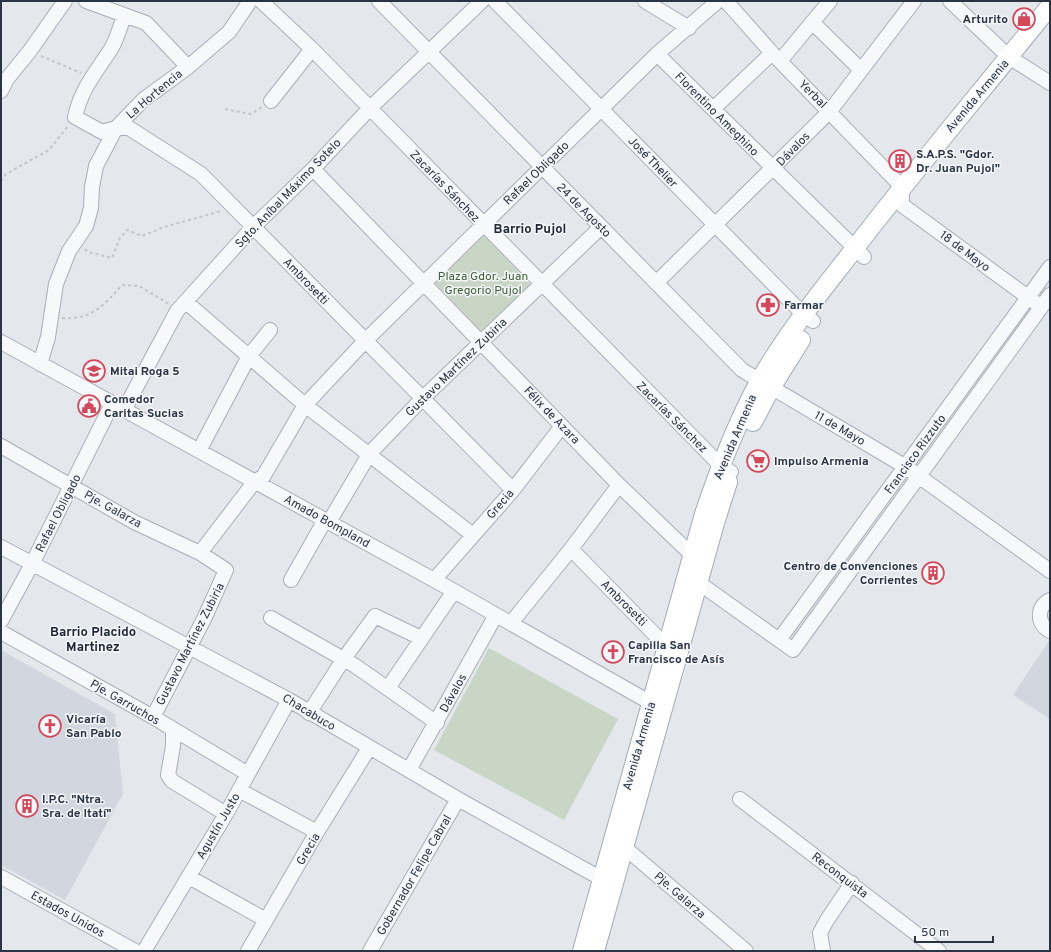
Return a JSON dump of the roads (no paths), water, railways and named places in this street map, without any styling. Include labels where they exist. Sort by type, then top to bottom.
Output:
[{"type":"main road","name":"Avenida Armenia","points":[[1014,60],[1050,6]]},
{"type":"main road","name":"Avenida Armenia","points":[[674,648],[693,556],[704,514],[726,469],[752,423],[765,385],[808,318],[902,196],[1014,60],[1050,23]]},
{"type":"main road","name":"Avenida Armenia","points":[[582,951],[608,881],[674,648],[699,583],[726,469]]},
{"type":"main road","name":"Avenida Armenia","points":[[595,951],[608,881]]},
{"type":"street","points":[[1,91],[7,79],[29,52],[65,1]]},
{"type":"street","points":[[86,1],[146,23],[188,67]]},
{"type":"street","name":"La Hortencia","points":[[40,364],[48,337],[56,284],[69,251],[86,226],[91,208],[92,187],[96,166],[116,128],[143,100],[188,67],[229,32],[250,1]]},
{"type":"street","name":"Zacarías Sánchez","points":[[261,1],[312,49],[540,283],[726,469]]},
{"type":"street","name":"24 de Agosto","points":[[379,1],[742,370],[765,385]]},
{"type":"street","name":"Sgto. Aníbal Máximo Sotelo","points":[[118,407],[182,306],[253,227],[313,169],[369,109],[482,1]]},
{"type":"street","name":"José Thelier","points":[[495,1],[808,318]]},
{"type":"street","points":[[645,1],[689,28]]},
{"type":"street","name":"Rafael Obligado","points":[[255,482],[263,477],[305,405],[365,341],[425,285],[483,225],[657,54],[689,28],[718,1]]},
{"type":"street","name":"Yerbal","points":[[726,1],[776,57],[830,111],[902,196]]},
{"type":"street","points":[[713,109],[776,57],[812,22],[830,1]]},
{"type":"street","name":"Dávalos","points":[[656,283],[830,111],[914,1]]},
{"type":"street","points":[[950,1],[1014,60],[1050,83]]},
{"type":"street","name":"Ambrosetti","points":[[124,16],[112,47],[91,77],[79,100],[75,117],[102,132],[116,128],[130,128],[201,174],[513,490]]},
{"type":"street","points":[[812,22],[861,70]]},
{"type":"street","points":[[271,101],[312,49]]},
{"type":"street","name":"Florentino Ameghino","points":[[657,54],[859,253]]},
{"type":"street","name":"Félix de Azara","points":[[313,169],[562,426],[693,556]]},
{"type":"street","name":"18 de Mayo","points":[[902,196],[1041,307]]},
{"type":"street","name":"Gustavo Martínez Zubiria","points":[[291,580],[370,453],[422,399],[482,342],[540,283],[601,227]]},
{"type":"street","name":"Francisco Rizzuto","points":[[1050,267],[779,640],[793,650],[1050,295]]},
{"type":"street","points":[[182,306],[249,356],[305,405],[370,453],[473,535]]},
{"type":"street","points":[[199,451],[249,356],[270,330]]},
{"type":"street","name":"Amado Bompland","points":[[1,342],[454,591],[657,705]]},
{"type":"street","name":"11 de Mayo","points":[[765,385],[920,476],[1050,571]]},
{"type":"street","name":"Rafael Obligado","points":[[1,621],[72,486],[118,407]]},
{"type":"street","name":"Grecia","points":[[434,580],[513,490],[562,426]]},
{"type":"street","name":"Pje. Galarza","points":[[1,446],[134,522],[200,553],[226,570]]},
{"type":"street","points":[[200,553],[255,482]]},
{"type":"street","points":[[510,623],[571,549],[620,485]]},
{"type":"street","name":"Chacabuco","points":[[1,547],[189,645],[289,700],[458,799],[608,881]]},
{"type":"street","name":"Ambrosetti","points":[[571,549],[674,648]]},
{"type":"street","points":[[693,556],[699,583],[779,640]]},
{"type":"street","name":"Gustavo Martínez Zubiria","points":[[153,717],[226,570]]},
{"type":"street","points":[[388,688],[454,591]]},
{"type":"street","points":[[1050,600],[1044,604],[1040,614],[1042,625],[1050,631]]},
{"type":"street","name":"Dávalos","points":[[409,770],[437,723],[496,615]]},
{"type":"street","points":[[309,713],[344,660],[376,616],[421,638]]},
{"type":"street","points":[[271,618],[344,660],[388,688],[437,723]]},
{"type":"street","name":"Pje. Garruchos","points":[[1,632],[153,717],[248,774]]},
{"type":"street","name":"Agustín Justo","points":[[144,951],[226,814],[289,700]]},
{"type":"street","points":[[173,730],[173,746],[168,775],[172,781],[226,814]]},
{"type":"street","name":"Grecia","points":[[248,951],[317,832],[369,748]]},
{"type":"street","points":[[239,790],[317,832]]},
{"type":"street","name":"Gobernador Felipe Cabral","points":[[370,951],[458,799]]},
{"type":"street","name":"Reconquista","points":[[740,800],[852,883],[939,951]]},
{"type":"street","name":"Pje. Galarza","points":[[618,845],[746,951]]},
{"type":"street","name":"Estados Unidos","points":[[1,876],[135,951]]},
{"type":"street","points":[[189,877],[266,920]]},
{"type":"street","points":[[823,951],[820,933],[852,883]]},
{"type":"place","name":"Arturito","points":[[1024,19]]},
{"type":"place","name":"S.A.P.S. \"Gdor. Dr. Juan Pujol\"","points":[[900,161]]},
{"type":"place","name":"Farmar","points":[[768,305]]},
{"type":"place","name":"Mitai Roga 5","points":[[94,371]]},
{"type":"place","name":"Comedor Caritas Sucias","points":[[89,406]]},
{"type":"place","name":"Impulso Armenia","points":[[758,461]]},
{"type":"place","name":"Centro de Convenciones Corrientes","points":[[933,573]]},
{"type":"place","name":"Capilla San Francisco de Asís","points":[[613,652]]},
{"type":"place","name":"Vicaría San Pablo","points":[[50,726]]},
{"type":"place","name":"I.P.C. \"Ntra. Sra. de Itatí\"","points":[[27,806]]},
{"type":"district","name":"Barrio Pujol","points":[[530,228]]},
{"type":"district","name":"Barrio Placido Martinez","points":[[93,638]]},
{"type":"park label","name":"Plaza Gdor. Juan Gregorio Pujol","points":[[483,283]]}]
